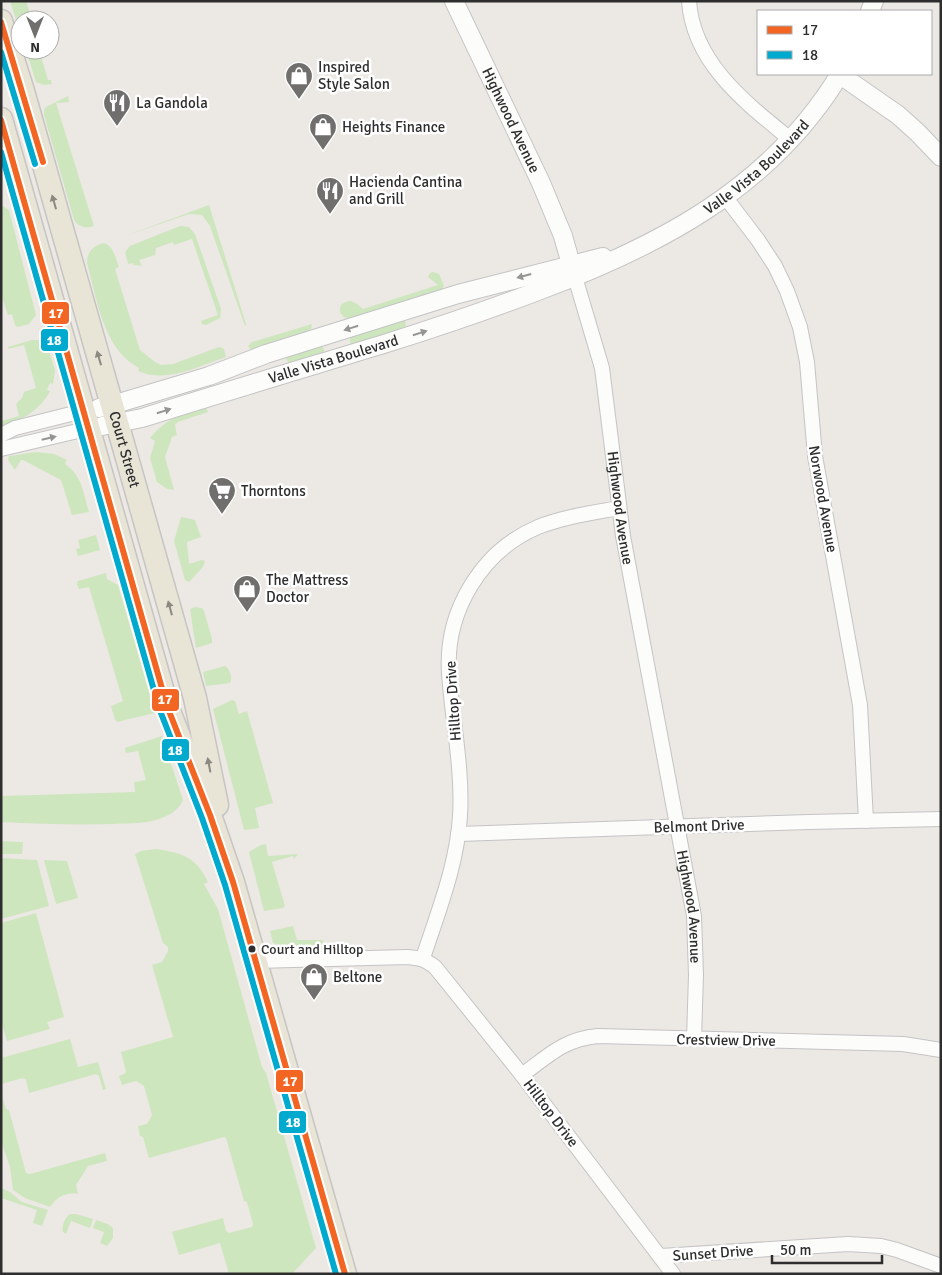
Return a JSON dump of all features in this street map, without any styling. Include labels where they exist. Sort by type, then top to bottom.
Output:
[{"type":"main road","name":"Court Street","points":[[1,21],[23,91],[167,706],[210,815],[233,882],[345,1274]]},
{"type":"main road","name":"Court Street","points":[[1,119],[195,698],[233,882]]},
{"type":"street","name":"Highwood Avenue","points":[[454,1],[541,183],[560,229],[602,368],[619,508],[696,928],[694,1039]]},
{"type":"street","points":[[689,1],[692,23],[712,65],[755,112],[790,139]]},
{"type":"street","name":"Valle Vista Boulevard","points":[[1,434],[15,428],[100,417],[142,418],[466,319],[611,254],[656,240],[726,198],[763,167],[812,113],[839,75]]},
{"type":"street","points":[[841,75],[898,115],[918,132],[941,157]]},
{"type":"street","name":"Norwood Avenue","points":[[726,198],[758,240],[774,266],[787,291],[800,327],[807,362],[815,456],[860,705],[866,821]]},
{"type":"street","name":"Valle Vista Boulevard","points":[[1,449],[100,417],[266,354],[458,294],[573,271]]},
{"type":"street","name":"Hilltop Drive","points":[[619,508],[553,522],[516,538],[488,562],[468,591],[456,620],[450,650],[449,671],[460,801],[458,834],[448,883],[423,958],[435,967],[522,1075],[673,1274]]},
{"type":"street","name":"Belmont Drive","points":[[458,834],[941,819]]},
{"type":"street","points":[[255,961],[423,958]]},
{"type":"street","name":"Crestview Drive","points":[[522,1075],[561,1046],[586,1037],[902,1044],[941,1050]]},
{"type":"street","name":"Sunset Drive","points":[[661,1256],[848,1244],[881,1246],[941,1266]]},
{"type":"green space","points":[[10,1],[26,1],[29,10],[13,10]]},
{"type":"green space","points":[[29,60],[42,60],[48,80],[51,80],[52,84],[44,85],[36,82]]},
{"type":"green space","points":[[68,96],[69,102],[56,103],[94,226],[91,227],[80,226],[74,220],[44,115],[46,107]]},
{"type":"green space","points":[[1,205],[9,210],[36,315],[29,324],[18,327],[15,325],[12,314],[8,315],[1,294]]},
{"type":"green space","points":[[209,205],[246,324],[245,326],[210,226],[202,215],[189,214],[125,236]]},
{"type":"green space","points":[[180,226],[189,227],[195,234],[221,309],[220,318],[206,325],[202,324],[201,321],[218,315],[192,239],[174,245],[173,242],[156,248],[155,255],[139,260],[142,266],[134,265],[133,263],[128,264],[125,252],[130,246]]},
{"type":"green space","points":[[103,243],[112,249],[119,267],[115,269],[140,350],[161,365],[173,364],[219,347],[224,349],[226,357],[171,375],[160,376],[138,371],[139,368],[127,360],[117,349],[109,336],[98,307],[87,259],[91,250]]},
{"type":"green space","points":[[433,272],[439,274],[444,286],[440,292],[352,320],[344,317],[340,311],[341,305],[347,301],[355,303],[363,309],[438,285],[428,277]]},
{"type":"green space","points":[[402,319],[405,321],[405,329],[353,345],[350,343],[350,336]]},
{"type":"green space","points":[[312,324],[311,329],[305,333],[254,349],[250,349],[248,346],[252,342]]},
{"type":"green space","points":[[38,340],[47,345],[55,370],[53,384],[50,383],[47,390],[50,391],[46,398],[29,414],[1,427],[1,421],[19,416],[16,404],[22,398],[24,392],[36,388],[24,345],[8,349],[8,347]]},
{"type":"green space","points":[[320,344],[324,349],[324,353],[320,356],[290,364],[286,359],[287,355]]},
{"type":"green space","points":[[206,407],[208,412],[178,422],[175,425],[177,435],[172,437],[165,457],[174,490],[167,489],[157,482],[150,458],[155,441],[150,438],[169,421]]},
{"type":"green space","points":[[36,452],[54,454],[67,460],[65,464],[76,474],[82,485],[89,512],[72,515],[61,480],[23,460],[21,460],[15,470],[8,460],[9,456]]},
{"type":"green space","points":[[181,517],[195,520],[201,537],[187,542],[189,564],[202,560],[205,561],[203,567],[189,582],[185,580],[174,541]]},
{"type":"green space","points":[[96,535],[100,550],[78,556],[76,549],[80,548],[78,540]]},
{"type":"green space","points":[[106,573],[107,579],[118,585],[155,713],[118,722],[115,720],[111,706],[123,701],[89,587],[79,589],[77,584],[78,581]]},
{"type":"green space","points":[[195,607],[202,608],[204,611],[212,639],[212,643],[196,648],[190,609]]},
{"type":"green space","points":[[225,666],[230,674],[230,683],[206,686],[203,672]]},
{"type":"green space","points":[[232,700],[235,701],[239,714],[247,711],[273,803],[255,808],[259,828],[244,830],[213,709]]},
{"type":"green space","points":[[162,736],[183,800],[178,808],[170,814],[143,823],[71,824],[1,822],[1,796],[135,792],[134,782],[146,780],[138,751],[126,753],[125,748]]},
{"type":"green space","points":[[1,841],[23,842],[22,854],[1,854]]},
{"type":"green space","points":[[266,844],[268,856],[298,854],[294,859],[293,856],[272,862],[285,906],[264,911],[249,852]]},
{"type":"green space","points":[[156,849],[174,852],[188,858],[199,867],[208,882],[204,884],[218,909],[262,1067],[266,1073],[316,1248],[292,1274],[229,1274],[220,1243],[179,1255],[172,1232],[223,1218],[226,1231],[229,1233],[252,1227],[253,1224],[247,1202],[244,1201],[226,1138],[149,1158],[138,1126],[147,1124],[152,1115],[144,1086],[136,1081],[122,1085],[119,1076],[126,1072],[121,1052],[173,1037],[152,965],[162,962],[168,947],[163,943],[135,854],[141,851]]},
{"type":"green space","points":[[1,858],[37,860],[49,906],[1,919]]},
{"type":"green space","points":[[44,860],[67,861],[78,898],[56,904]]},
{"type":"green space","points":[[36,913],[64,1017],[47,1022],[50,1029],[7,1041],[1,1021],[1,923]]},
{"type":"green space","points":[[293,926],[297,940],[322,940],[324,942],[324,949],[282,950],[281,946],[273,943],[270,931]]},
{"type":"green space","points":[[70,1039],[78,1067],[98,1062],[106,1089],[103,1090],[99,1076],[96,1074],[29,1093],[26,1080],[23,1078],[1,1084],[1,1058]]},
{"type":"green space","points":[[1,1092],[6,1109],[9,1110],[26,1173],[30,1174],[105,1153],[107,1161],[88,1166],[76,1185],[78,1194],[62,1196],[50,1207],[25,1198],[13,1190],[10,1167],[1,1141]]},
{"type":"green space","points":[[1,1188],[10,1192],[22,1202],[48,1210],[42,1226],[33,1223],[37,1210],[1,1198]]},
{"type":"green space","points":[[70,1214],[93,1219],[90,1228],[71,1221],[66,1234],[63,1232],[64,1222]]},
{"type":"green space","points":[[96,1220],[113,1228],[113,1238],[107,1246],[100,1243],[104,1232],[93,1228]]},
{"type":"transit line","name":"17","points":[[1,22],[43,162]]},
{"type":"transit line","name":"18","points":[[1,52],[35,164]]},
{"type":"transit line","name":"17","points":[[1,120],[167,706],[210,815],[233,882],[345,1274]]},
{"type":"transit line","name":"18","points":[[1,152],[159,708],[202,818],[225,885],[336,1274]]},
{"type":"place","name":"Inspired Style Salon","points":[[299,100]]},
{"type":"place","name":"La Gandola","points":[[117,127]]},
{"type":"place","name":"Heights Finance","points":[[323,151]]},
{"type":"place","name":"Hacienda Cantina and Grill","points":[[330,215]]},
{"type":"place","name":"Thorntons","points":[[222,515]]},
{"type":"place","name":"The Mattress Doctor","points":[[247,613]]},
{"type":"place","name":"Court and Hilltop","points":[[252,949]]},
{"type":"place","name":"Beltone","points":[[314,1001]]}]
